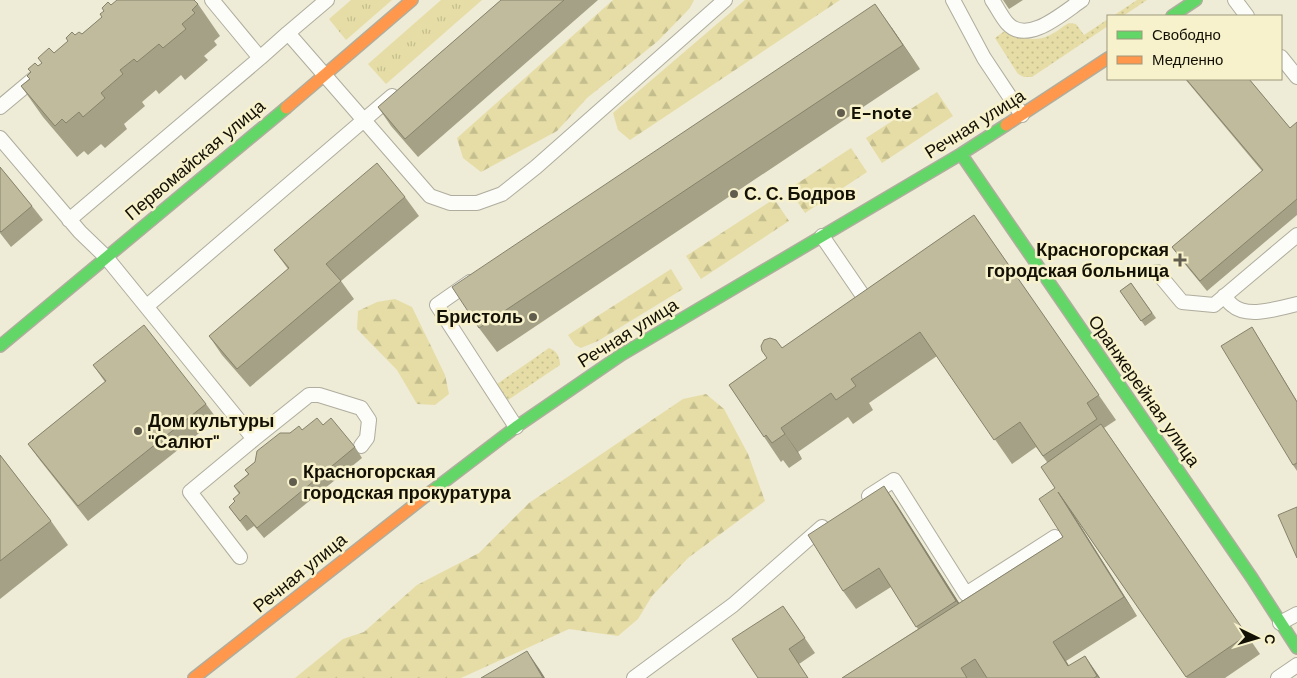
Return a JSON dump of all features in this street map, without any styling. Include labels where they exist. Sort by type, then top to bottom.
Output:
[{"type":"main road","name":"Первомайская улица","points":[[0,346],[324,76],[412,0]]},
{"type":"main road","points":[[1174,15],[1196,0]]},
{"type":"main road","name":"Речная улица","points":[[194,678],[434,489],[516,427],[621,355],[961,154],[1107,59]]},
{"type":"main road","name":"Оранжерейная улица","points":[[961,154],[1252,578],[1297,648]]},
{"type":"lane","points":[[212,0],[260,58]]},
{"type":"lane","points":[[69,220],[327,0]]},
{"type":"lane","points":[[288,33],[430,196],[450,202],[478,202],[502,194],[536,167],[725,0]]},
{"type":"lane","points":[[952,0],[984,58],[1022,115]]},
{"type":"lane","points":[[992,0],[1008,24],[1019,30],[1029,31],[1039,29],[1082,0]]},
{"type":"lane","points":[[1235,0],[1246,15]]},
{"type":"lane","points":[[1282,59],[1297,77]]},
{"type":"lane","points":[[0,107],[46,69]]},
{"type":"lane","points":[[147,306],[400,89]]},
{"type":"lane","points":[[0,138],[69,220],[106,257],[254,439]]},
{"type":"lane","points":[[1157,272],[1182,302],[1214,305],[1297,235]]},
{"type":"lane","points":[[822,236],[861,293]]},
{"type":"lane","points":[[478,277],[437,304],[516,427]]},
{"type":"lane","points":[[1224,296],[1233,306],[1242,310],[1260,312],[1297,304]]},
{"type":"lane","points":[[240,557],[190,492],[309,395],[319,395],[361,408],[369,420],[367,438],[361,446]]},
{"type":"lane","points":[[861,501],[894,480],[966,594],[1055,537]]},
{"type":"lane","points":[[634,678],[732,605],[836,517]]},
{"type":"lane","points":[[1280,623],[1297,614]]},
{"type":"lane","points":[[1278,678],[1297,665]]},
{"type":"green space","points":[[351,0],[392,0],[346,40],[329,19]]},
{"type":"green space","points":[[441,0],[482,0],[386,84],[368,64]]},
{"type":"green space","points":[[613,0],[694,0],[689,9],[658,41],[587,98],[557,131],[481,172],[463,158],[457,138]]},
{"type":"green space","points":[[745,0],[840,0],[630,140],[618,130],[613,113]]},
{"type":"green space","points":[[1137,0],[1147,0],[1124,15],[1114,15]]},
{"type":"green space","points":[[1107,20],[1107,27],[1032,77],[1024,77],[1018,74],[995,38],[1006,30],[1022,38],[1046,37],[1069,23],[1076,24],[1084,35]]},
{"type":"green space","points":[[937,92],[953,116],[882,163],[866,138]]},
{"type":"green space","points":[[851,148],[867,172],[805,213],[789,189]]},
{"type":"green space","points":[[774,199],[789,221],[701,279],[686,256]]},
{"type":"green space","points":[[671,269],[683,289],[598,341],[581,348],[575,345],[568,335]]},
{"type":"green space","points":[[395,299],[412,307],[445,375],[449,394],[435,405],[417,404],[397,370],[357,329],[358,311],[377,302]]},
{"type":"green space","points":[[549,348],[558,355],[560,365],[508,400],[497,384]]},
{"type":"green space","points":[[706,394],[724,409],[748,454],[765,501],[688,558],[652,596],[638,619],[618,636],[569,629],[461,678],[295,678],[343,639],[364,632],[417,585],[479,553],[529,503],[683,399]]},
{"type":"building","points":[[117,0],[194,0],[198,4],[192,10],[195,13],[182,24],[186,29],[163,48],[159,44],[137,62],[134,59],[120,70],[123,74],[101,93],[105,98],[83,117],[79,112],[66,123],[62,119],[55,126],[21,86],[30,79],[27,76],[31,72],[28,69],[35,63],[38,66],[42,63],[38,58],[49,48],[54,53],[68,41],[66,38],[72,32],[75,35],[79,32],[82,34],[102,17],[100,14],[104,11],[102,8],[108,2],[111,5]]},
{"type":"building","points":[[501,0],[564,0],[405,139],[378,107]]},
{"type":"building","points":[[875,4],[903,45],[479,328],[452,287]]},
{"type":"building","points":[[1187,80],[1250,80],[1290,128],[1297,122],[1297,199],[1200,281],[1172,247],[1263,170]]},
{"type":"building","points":[[377,163],[405,197],[326,264],[341,281],[237,369],[209,336],[289,268],[274,250]]},
{"type":"building","points":[[0,167],[32,206],[1,232],[0,231]]},
{"type":"building","points":[[974,215],[1099,395],[1087,403],[1097,419],[1043,456],[1020,422],[994,440],[920,332],[851,379],[856,386],[836,400],[831,393],[781,428],[785,434],[772,443],[766,435],[764,437],[729,385],[767,358],[761,346],[764,340],[770,338],[776,340],[782,348]]},
{"type":"building","points":[[1131,283],[1152,313],[1141,321],[1120,291]]},
{"type":"building","name":"Дом культуры \"Салют\"","points":[[144,325],[206,404],[78,506],[28,444],[106,381],[93,365]]},
{"type":"building","points":[[1252,327],[1297,402],[1297,463],[1293,465],[1221,346]]},
{"type":"building","name":"Красногорская городская прокуратура","points":[[317,418],[323,425],[331,418],[355,447],[257,528],[246,515],[240,521],[229,507],[235,501],[233,499],[240,493],[234,486],[249,474],[245,470],[255,462],[257,451],[280,433],[290,433],[299,426],[302,430]]},
{"type":"building","points":[[1101,424],[1247,635],[1186,677],[1058,492],[1124,597],[1053,642],[1068,666],[1085,656],[1097,676],[1094,678],[987,678],[975,659],[961,668],[967,678],[842,678],[1063,537],[1039,499],[1055,488],[1041,467]]},
{"type":"building","points":[[0,455],[51,521],[0,561]]},
{"type":"building","points":[[884,486],[956,601],[916,627],[879,568],[843,591],[808,535]]},
{"type":"building","points":[[1297,507],[1297,558],[1278,515]]},
{"type":"building","points":[[783,606],[805,638],[789,649],[808,678],[758,678],[732,639]]},
{"type":"building","points":[[527,651],[543,678],[481,678]]},
{"type":"traffic: fast","points":[[1174,15],[1196,0]]},
{"type":"traffic: fast","points":[[0,346],[286,108]]},
{"type":"traffic: fast","points":[[432,491],[516,427],[621,355],[961,154],[1006,125]]},
{"type":"traffic: fast","points":[[961,154],[1252,578],[1297,648]]},
{"type":"traffic: slow","points":[[286,108],[412,0]]},
{"type":"traffic: slow","points":[[1006,125],[1107,59]]},
{"type":"traffic: slow","points":[[194,678],[432,491]]},
{"type":"place","name":"E-note","points":[[841,113]]},
{"type":"place","name":"С. С. Бодров","points":[[734,194]]},
{"type":"place","name":"Красногорская городская больница","points":[[1180,260]]},
{"type":"place","name":"Бристоль","points":[[533,317]]},
{"type":"place","name":"Дом культуры \"Салют\"","points":[[138,431]]},
{"type":"place","name":"Красногорская городская прокуратура","points":[[293,482]]}]
